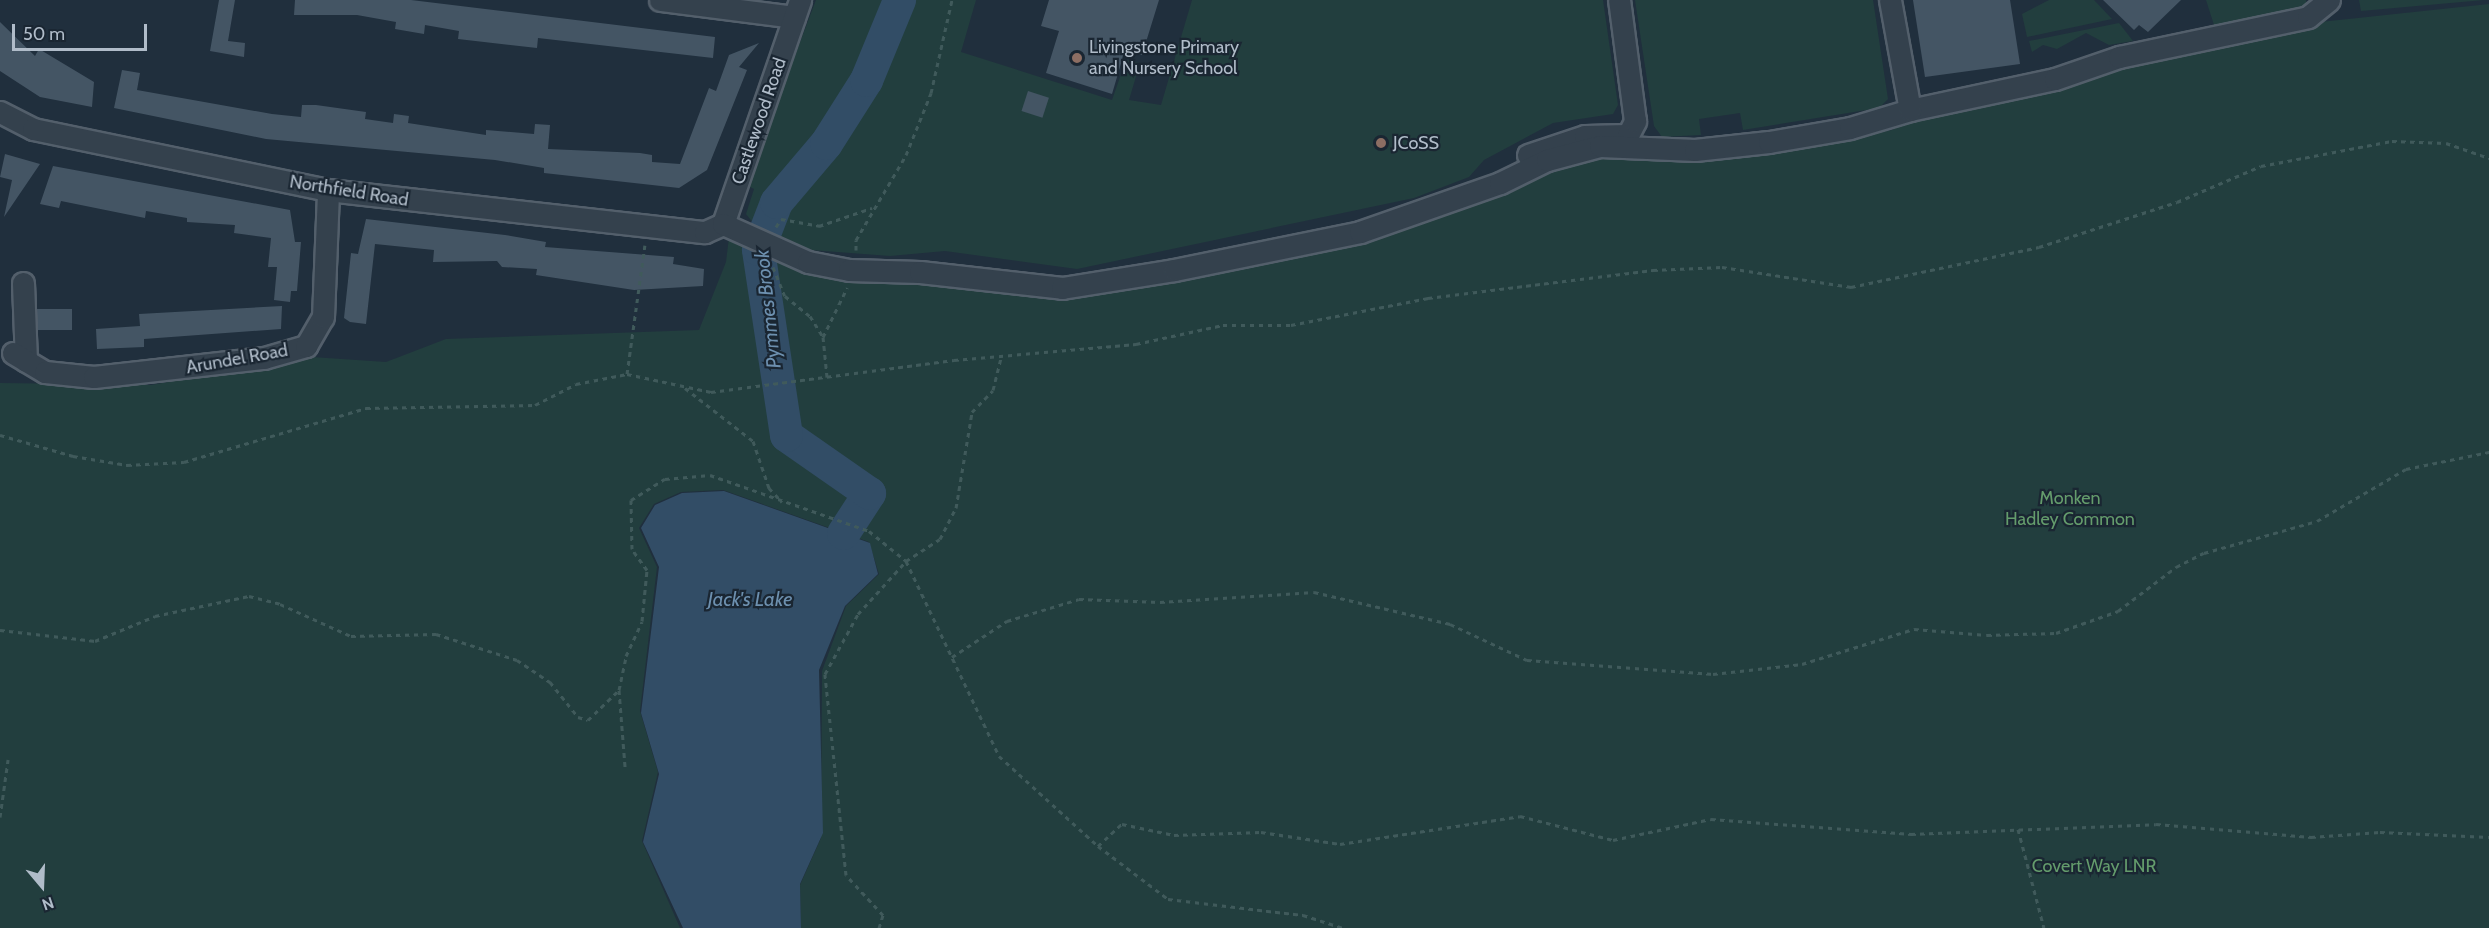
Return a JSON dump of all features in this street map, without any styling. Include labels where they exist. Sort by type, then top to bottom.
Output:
[{"type":"street","points":[[660,0],[797,8]]},
{"type":"street","points":[[1468,195],[1503,168],[1554,142],[1628,135],[1635,122],[1619,0]]},
{"type":"street","points":[[1890,0],[1910,110]]},
{"type":"street","points":[[714,228],[808,262],[856,269],[1089,287],[1360,232],[1468,195],[1547,160],[1600,146],[1695,150],[1769,142],[1850,128],[1910,110],[2055,79],[2119,57],[2308,17],[2329,0]]},
{"type":"street","name":"Castlewood Road","points":[[714,228],[797,8]]},
{"type":"street","name":"Northfield Road","points":[[0,112],[33,129],[328,190],[648,225],[714,228]]},
{"type":"street","name":"Arundel Road","points":[[23,283],[20,357],[45,372],[94,377],[252,360],[306,345],[323,317],[328,190]]},
{"type":"path","points":[[827,377],[823,337],[856,269],[856,240],[906,155],[931,93],[952,0]]},
{"type":"path","points":[[0,435],[127,465],[184,462],[366,408],[535,405],[576,384],[627,374],[711,392],[827,377],[1136,344],[1223,325],[1291,325],[1428,298],[1653,270],[1722,267],[1851,286],[2038,247],[2177,202],[2261,166],[2392,141],[2446,143],[2489,158]]},
{"type":"path","points":[[627,374],[648,225]]},
{"type":"path","points":[[879,928],[884,915],[846,875],[825,674],[858,614],[906,561],[940,539],[956,508],[972,412],[993,390],[1001,358]]},
{"type":"path","points":[[683,387],[753,441],[762,460],[769,488],[783,502]]},
{"type":"path","points":[[952,657],[1007,621],[1079,599],[1161,602],[1314,592],[1450,624],[1527,660],[1713,674],[1802,664],[1914,629],[1987,636],[2056,633],[2118,611],[2204,553],[2317,521],[2406,469],[2489,452]]},
{"type":"path","points":[[625,767],[620,690],[626,656],[642,621],[647,570],[632,549],[631,500],[665,479],[711,475],[783,502],[844,521],[906,561],[999,756],[1098,846],[1168,899],[1303,915],[1343,928]]},
{"type":"path","points":[[0,630],[95,641],[155,616],[249,596],[280,604],[351,636],[436,634],[517,660],[550,682],[578,717],[588,720],[620,690]]},
{"type":"path","points":[[0,817],[8,760]]},
{"type":"path","points":[[1098,846],[1122,824],[1173,835],[1261,832],[1340,844],[1520,816],[1613,840],[1711,819],[1911,834],[2156,824],[2311,837],[2380,832],[2489,837]]},
{"type":"path","points":[[2018,829],[2044,928]]},
{"type":"green space","points":[[816,0],[976,0],[961,52],[1112,100],[1126,60],[1140,63],[1129,100],[1161,105],[1192,0],[1603,0],[1618,105],[1613,114],[1553,123],[1484,160],[1469,177],[1414,198],[1077,269],[945,251],[890,256],[811,250],[754,224],[746,214],[754,189],[746,185]]},
{"type":"green space","points":[[1635,0],[1873,0],[1888,99],[1879,108],[1743,130],[1740,113],[1699,119],[1701,135],[1662,137],[1654,126]]},
{"type":"green space","points":[[2049,0],[2094,0],[2112,19],[2027,37],[2022,14]]},
{"type":"green space","points":[[2206,0],[2306,0],[2306,12],[2189,37],[2189,31],[2214,25]]},
{"type":"green space","points":[[2359,0],[2484,0],[2361,11]]},
{"type":"green space","name":"Monken Hadley Common","points":[[2489,4],[2489,928],[801,928],[800,885],[821,838],[822,671],[846,606],[879,574],[869,542],[723,490],[681,492],[654,504],[639,528],[657,567],[640,711],[658,772],[642,841],[680,928],[0,928],[0,383],[151,385],[312,357],[386,362],[446,339],[699,330],[726,262],[730,229],[753,241],[938,280],[1078,298],[1407,229],[1579,156],[1656,160],[1782,150],[1892,130],[1928,111],[2311,23]]},
{"type":"green space","points":[[2119,23],[2133,41],[2109,45],[2086,33],[2057,49],[2043,45],[2032,52],[2029,41]]},
{"type":"water","name":"Jack's Lake","points":[[724,491],[870,543],[878,574],[845,606],[819,670],[823,833],[800,884],[801,928],[683,928],[643,842],[659,774],[641,713],[659,567],[641,528],[655,505],[682,493]]},
{"type":"building","points":[[219,0],[235,0],[228,41],[245,43],[244,57],[210,51]]},
{"type":"building","points":[[295,0],[411,0],[715,37],[713,58],[538,38],[537,48],[458,39],[459,31],[425,25],[424,34],[395,29],[396,22],[357,15],[294,15]]},
{"type":"building","points":[[1049,0],[1159,0],[1142,55],[1125,50],[1112,94],[1046,73],[1059,31],[1041,26]]},
{"type":"building","points":[[1913,0],[2010,0],[2020,64],[1925,77]]},
{"type":"building","points":[[2103,0],[2181,0],[2148,32],[2139,25],[2134,30]]},
{"type":"building","points":[[0,22],[35,56],[39,49],[94,82],[92,107],[40,97],[0,71]]},
{"type":"building","points":[[759,43],[739,67],[747,70],[707,170],[679,188],[544,173],[544,168],[495,160],[266,139],[114,108],[122,70],[140,73],[137,90],[272,114],[301,117],[302,105],[316,105],[366,112],[365,119],[393,123],[394,114],[409,116],[408,123],[486,135],[486,130],[534,134],[535,124],[550,125],[548,149],[640,153],[652,155],[652,162],[680,164],[709,88],[716,91],[729,55]]},
{"type":"building","points":[[1028,91],[1049,98],[1042,118],[1022,111]]},
{"type":"building","points":[[5,154],[40,164],[4,217],[12,180],[0,177]]},
{"type":"building","points":[[53,166],[290,210],[295,242],[301,242],[297,291],[291,291],[290,302],[274,300],[277,267],[268,267],[271,238],[234,233],[235,225],[187,222],[187,218],[146,211],[145,218],[61,201],[59,208],[40,204]]},
{"type":"building","points":[[366,219],[505,235],[546,242],[545,247],[674,257],[673,264],[704,269],[703,286],[634,290],[536,275],[537,269],[502,267],[497,261],[433,262],[434,250],[375,244],[366,324],[350,322],[344,318],[351,253],[358,254]]},
{"type":"building","points":[[282,306],[281,329],[144,339],[144,347],[97,349],[96,329],[140,326],[139,314]]},
{"type":"building","points":[[37,309],[72,309],[72,330],[37,330]]},
{"type":"waterway","name":"Pymmes Brook","points":[[843,533],[869,493],[786,435],[758,249],[776,202],[826,143],[866,80],[899,0]]},
{"type":"place","name":"Livingstone Primary and Nursery School","points":[[1077,58]]},
{"type":"place","name":"JCoSS","points":[[1381,143]]},
{"type":"park label","name":"Covert Way LNR","points":[[2094,866]]}]
